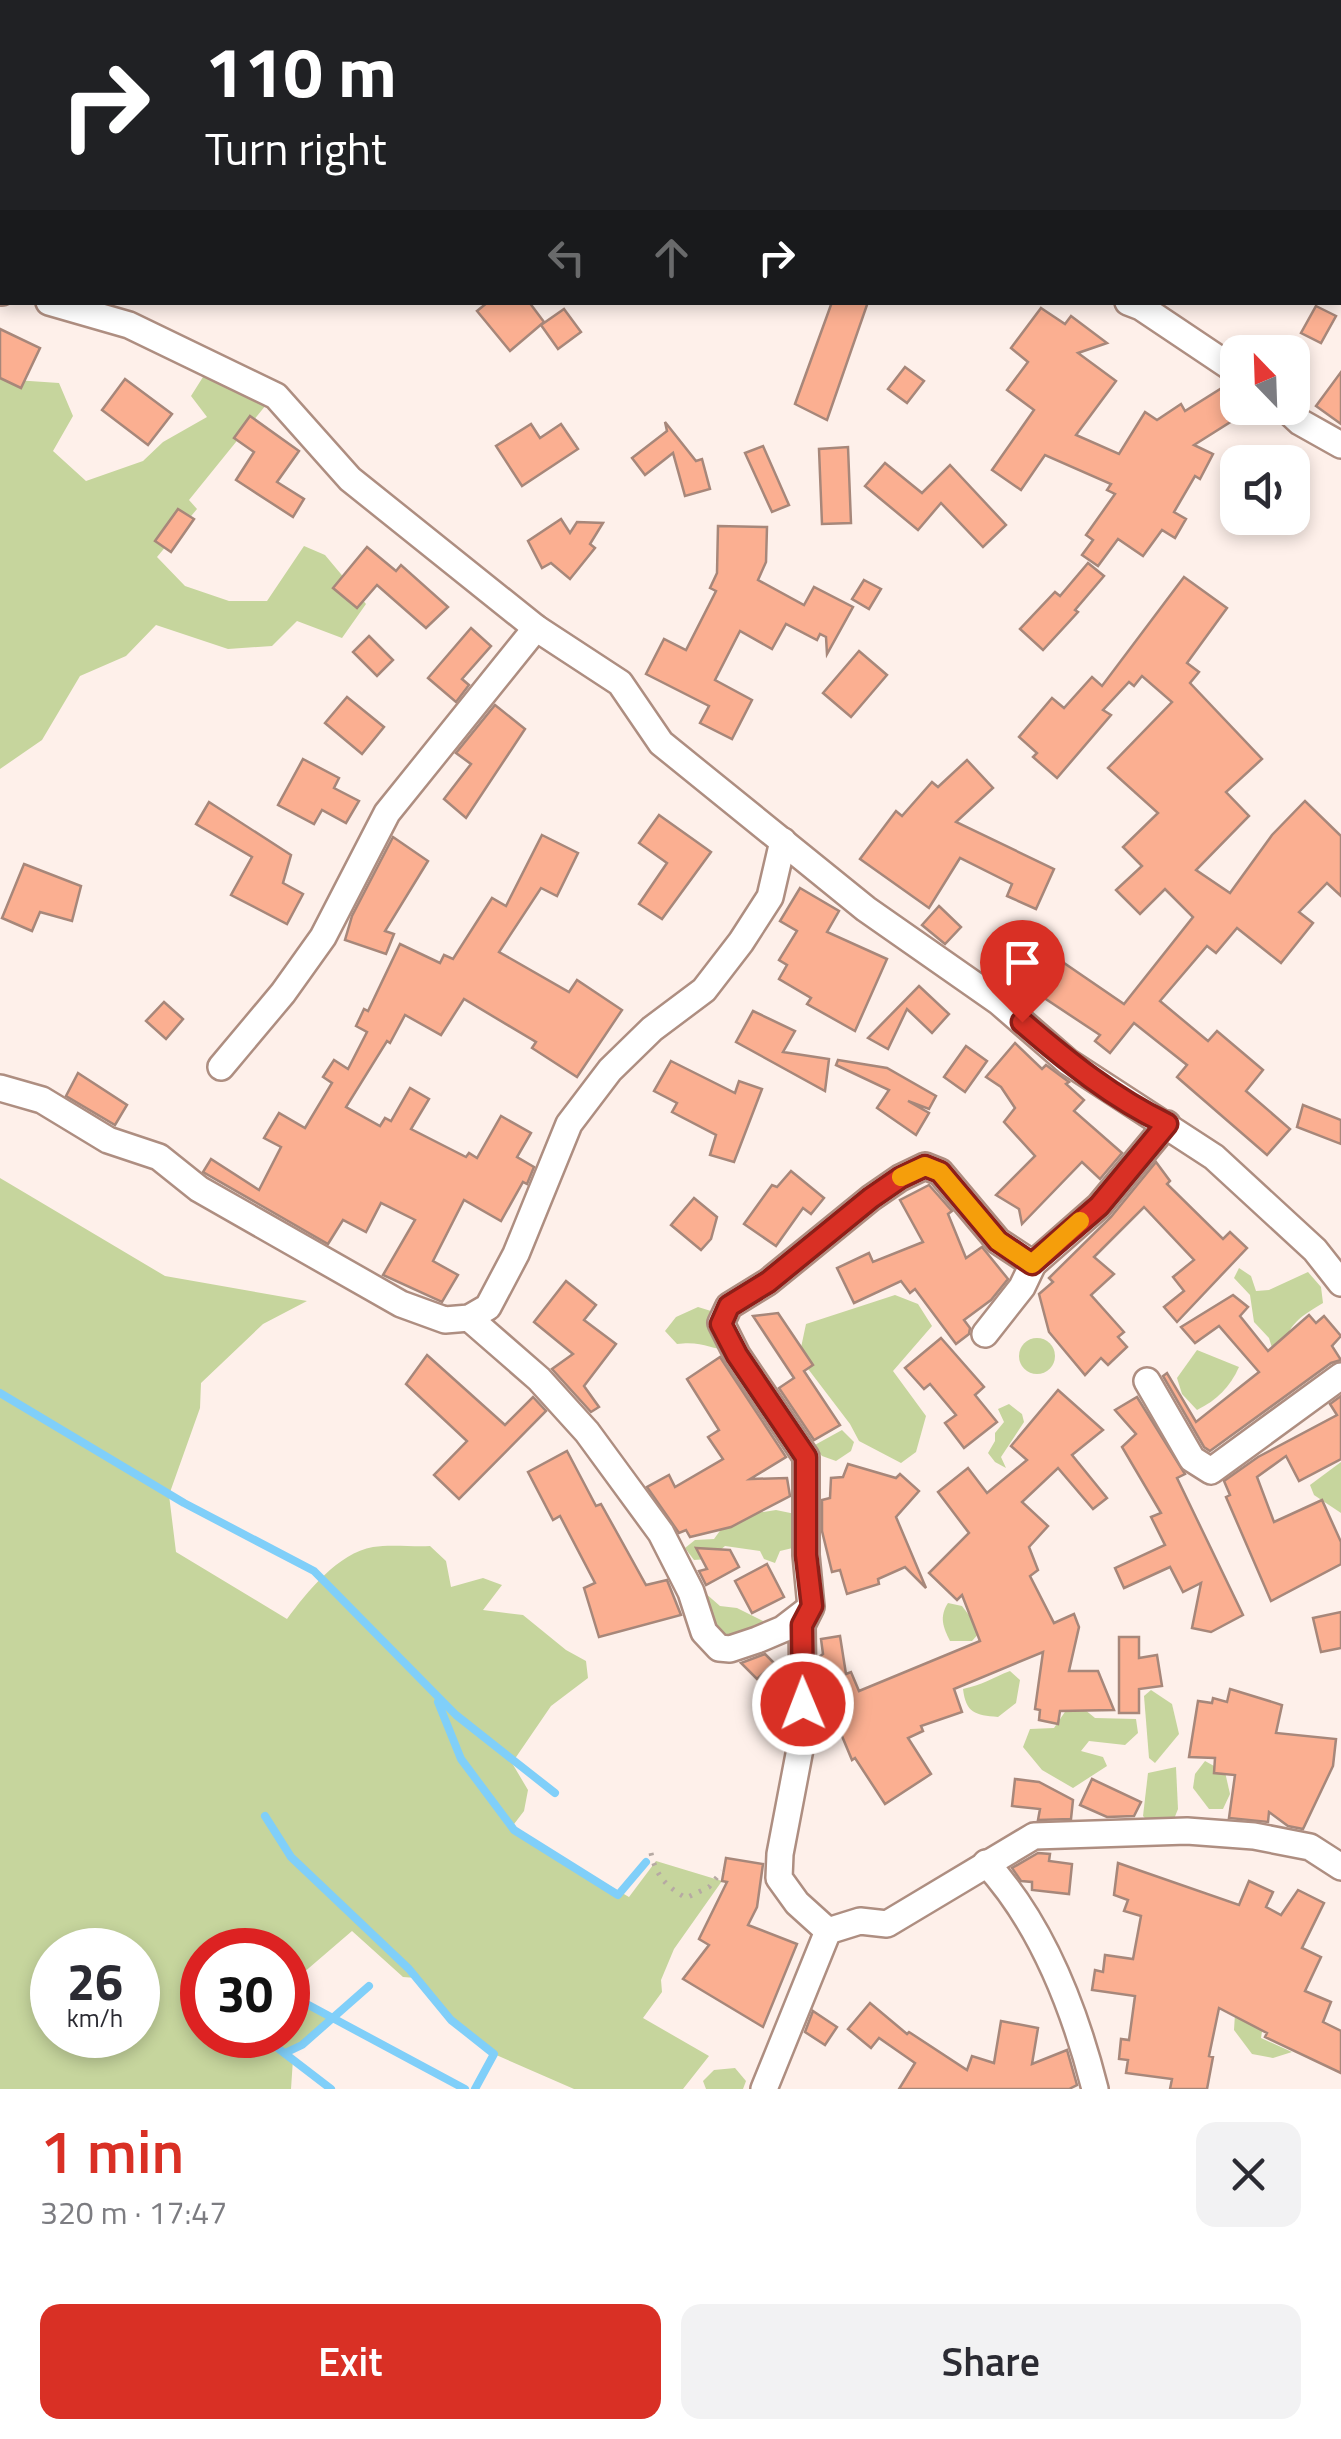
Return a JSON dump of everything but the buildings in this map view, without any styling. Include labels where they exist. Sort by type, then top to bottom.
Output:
[{"type":"street","points":[[71,305],[134,314],[276,396],[350,479],[536,628],[620,683],[661,743],[866,909],[999,1002],[1068,1062],[1214,1157],[1315,1250],[1341,1283]]},
{"type":"street","points":[[1136,305],[1220,360]]},
{"type":"street","points":[[1305,425],[1341,445]]},
{"type":"street","points":[[221,1068],[323,937],[387,813],[536,628]]},
{"type":"street","points":[[0,1088],[42,1100],[108,1140],[159,1157],[199,1189],[402,1304],[445,1320],[470,1318],[488,1307],[516,1254],[569,1124],[610,1070],[652,1029],[704,990],[741,942],[770,898],[783,841]]},
{"type":"street","points":[[985,1334],[1022,1286],[1032,1264],[1099,1206],[1167,1124]]},
{"type":"street","points":[[828,1931],[797,1903],[778,1878],[800,1750],[802,1625],[812,1606],[806,1555],[806,1457],[737,1355],[721,1324],[729,1306],[768,1282],[871,1198],[925,1166],[940,1172],[998,1241],[1032,1264]]},
{"type":"street","points":[[470,1318],[538,1379],[587,1432],[662,1533],[692,1592],[704,1632],[718,1648],[730,1649],[770,1634],[812,1606]]},
{"type":"street","points":[[1147,1381],[1192,1459],[1211,1471],[1341,1376]]},
{"type":"street","points":[[828,1931],[860,1921],[887,1924],[1034,1836],[1187,1831],[1254,1836],[1310,1847],[1341,1866]]},
{"type":"street","points":[[986,1863],[1024,1909],[1084,2048],[1095,2089]]},
{"type":"street","points":[[764,2089],[828,1931]]},
{"type":"path","points":[[651,1853],[654,1870],[667,1886],[686,1898],[709,1888],[722,1871]]},
{"type":"green space","points":[[203,377],[225,379],[266,405],[189,500],[197,509],[157,557],[185,586],[229,601],[267,601],[304,546],[325,555],[366,604],[342,638],[297,621],[272,646],[228,649],[156,625],[126,656],[80,676],[42,740],[0,769],[0,379],[59,383],[73,416],[53,451],[86,481],[143,461],[163,442],[207,417],[191,396]]},
{"type":"green space","points":[[0,1178],[165,1276],[307,1301],[263,1324],[201,1383],[200,1408],[169,1495],[176,1552],[287,1619],[336,1565],[373,1547],[430,1546],[446,1561],[451,1587],[483,1578],[502,1585],[483,1610],[523,1615],[586,1661],[588,1678],[551,1706],[512,1763],[528,1790],[524,1811],[511,1828],[629,1897],[656,1861],[722,1881],[674,1949],[661,1980],[662,1992],[643,2018],[709,2056],[683,2089],[574,2089],[494,2054],[451,2020],[416,1978],[403,1977],[352,1931],[310,1967],[310,1928],[180,1928],[180,2058],[292,2058],[291,2089],[0,2089]]},
{"type":"green space","points":[[1239,1268],[1251,1276],[1256,1291],[1269,1290],[1308,1272],[1321,1287],[1323,1303],[1292,1327],[1285,1350],[1273,1351],[1269,1338],[1254,1322],[1250,1295],[1234,1278]]},
{"type":"green space","points":[[895,1295],[918,1304],[932,1326],[893,1371],[926,1416],[916,1452],[901,1463],[859,1441],[799,1357],[806,1324]]},
{"type":"green space","points":[[698,1307],[711,1311],[743,1338],[740,1349],[677,1344],[665,1331],[676,1317]]},
{"type":"green space","points":[[1037,1338],[1049,1344],[1055,1356],[1049,1368],[1037,1374],[1025,1368],[1019,1356],[1025,1344]]},
{"type":"green space","points":[[1197,1350],[1239,1367],[1222,1392],[1197,1410],[1182,1394],[1177,1378]]},
{"type":"green space","points":[[1009,1404],[1022,1414],[1024,1422],[1001,1457],[1006,1468],[988,1453],[1004,1422],[998,1409]]},
{"type":"green space","points":[[842,1430],[854,1442],[851,1451],[836,1461],[822,1456],[813,1446]]},
{"type":"green space","points":[[1341,1462],[1341,1513],[1314,1495],[1310,1485]]},
{"type":"green space","points":[[776,1510],[800,1515],[801,1546],[780,1551],[775,1563],[764,1559],[760,1551],[725,1546],[709,1559],[694,1560],[685,1548],[695,1540],[714,1539],[730,1517]]},
{"type":"green space","points":[[689,1579],[720,1606],[737,1608],[769,1624],[744,1651],[676,1593],[675,1585]]},
{"type":"green space","points":[[948,1603],[962,1606],[981,1631],[972,1641],[950,1641],[943,1622]]},
{"type":"green space","points":[[1010,1671],[1020,1680],[1016,1703],[998,1717],[978,1714],[969,1708],[963,1689]]},
{"type":"green space","points":[[1151,1690],[1172,1704],[1179,1734],[1155,1763],[1149,1758],[1144,1696]]},
{"type":"green space","points":[[1073,1700],[1095,1718],[1136,1719],[1138,1733],[1125,1745],[1089,1741],[1081,1751],[1103,1757],[1107,1766],[1073,1788],[1042,1770],[1023,1747],[1030,1729],[1054,1728]]},
{"type":"green space","points":[[1205,1761],[1225,1772],[1230,1794],[1223,1809],[1209,1809],[1193,1788],[1195,1774]]},
{"type":"green space","points":[[1176,1767],[1178,1809],[1172,1824],[1153,1827],[1143,1816],[1148,1773]]},
{"type":"green space","points":[[310,2006],[330,2017],[310,2037]]},
{"type":"green space","points":[[1235,2014],[1264,2019],[1261,2038],[1292,2052],[1273,2058],[1252,2054],[1234,2030]]},
{"type":"green space","points":[[735,2068],[746,2081],[743,2089],[706,2089],[703,2081],[714,2070]]},
{"type":"waterway","points":[[0,1393],[184,1503],[314,1571],[456,1715],[555,1793]]},
{"type":"waterway","points":[[438,1702],[461,1759],[514,1830],[618,1895],[646,1862]]},
{"type":"waterway","points":[[265,1816],[291,1857],[409,1969],[451,2020],[494,2054],[475,2089]]},
{"type":"waterway","points":[[310,2038],[369,1986]]},
{"type":"waterway","points":[[310,2006],[465,2089]]},
{"type":"waterway","points":[[291,2058],[331,2089]]},
{"type":"slow traffic","points":[[901,1177],[925,1166],[940,1172],[998,1241],[1032,1264],[1080,1221]]},
{"type":"route","points":[[803,1704],[802,1625],[812,1606],[806,1555],[806,1457],[737,1355],[721,1324],[729,1306],[816,1246],[871,1198],[925,1166],[940,1172],[998,1241],[1032,1264],[1099,1206],[1167,1124],[1140,1111],[1068,1062],[1022,1022]]}]
